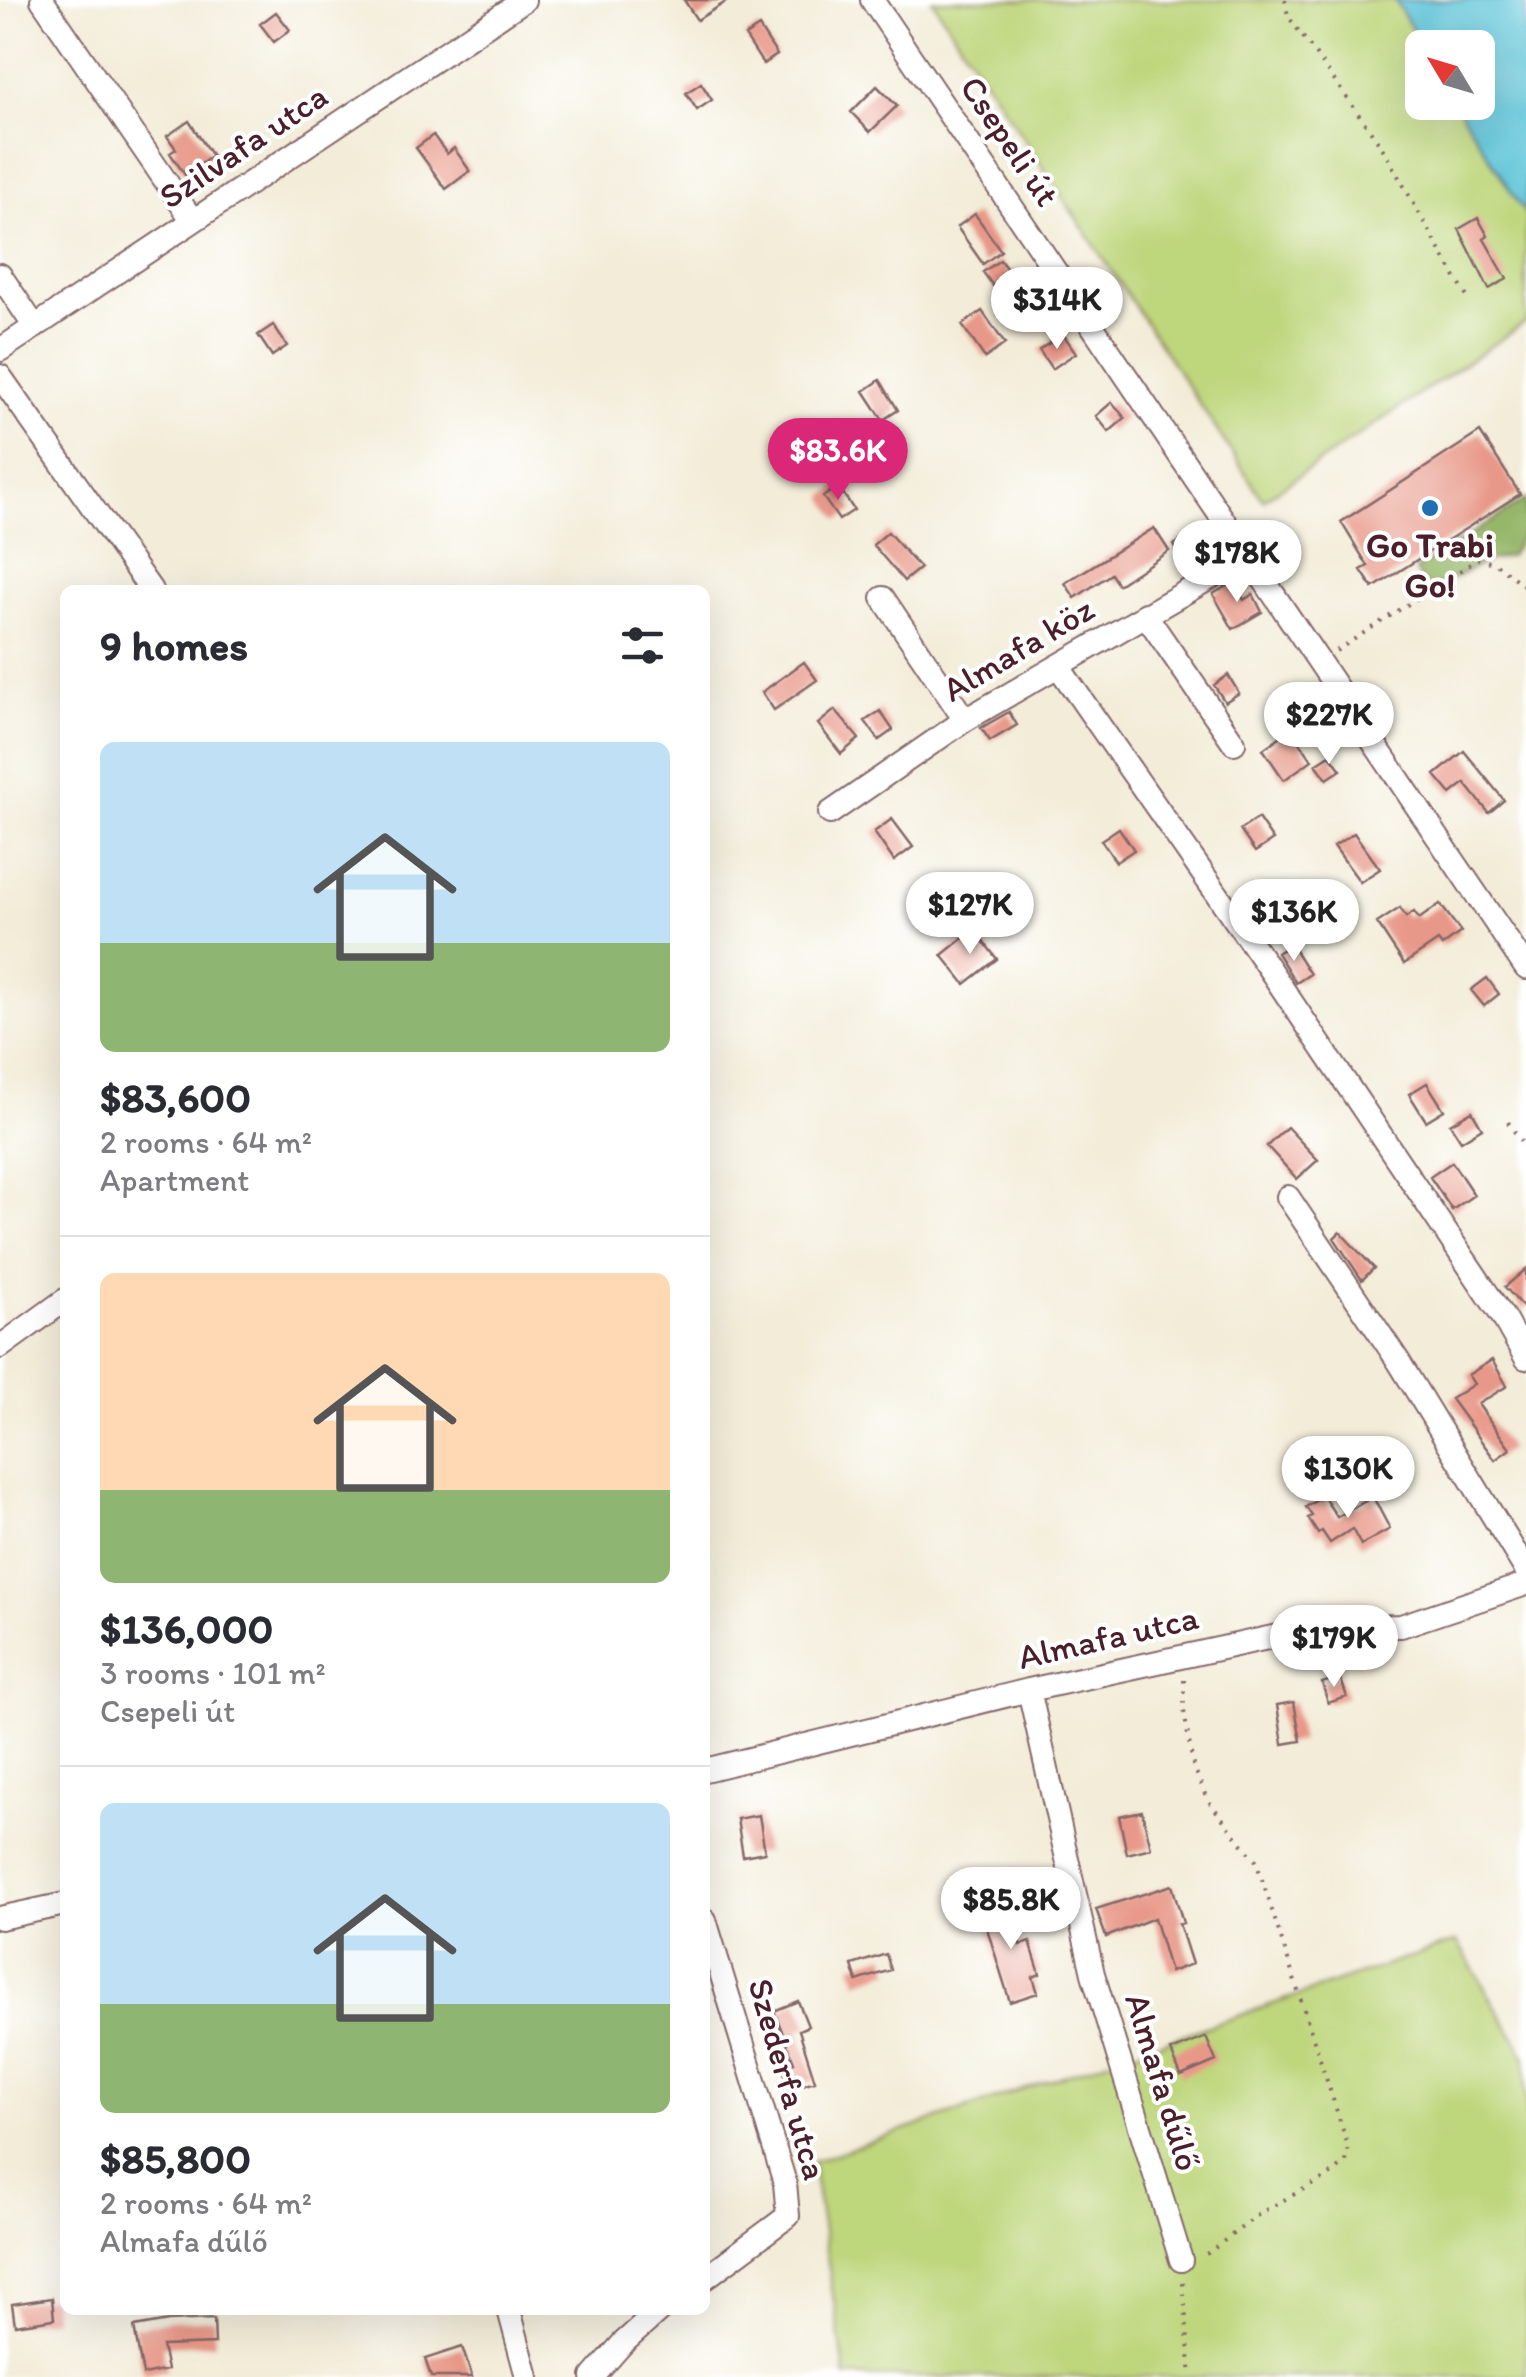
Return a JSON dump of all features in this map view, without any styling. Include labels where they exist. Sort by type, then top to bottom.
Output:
[{"type":"street","points":[[42,0],[194,221]]},
{"type":"street","name":"Szilvafa utca","points":[[0,350],[524,0]]},
{"type":"street","name":"Csepeli út","points":[[872,0],[1526,968]]},
{"type":"street","points":[[0,275],[35,327]]},
{"type":"street","points":[[0,376],[147,585]]},
{"type":"street","name":"Almafa köz","points":[[830,813],[965,720],[1248,556]]},
{"type":"street","points":[[884,598],[965,720]]},
{"type":"street","points":[[1145,614],[1234,743]]},
{"type":"street","points":[[1058,666],[1281,986],[1503,1317],[1526,1358]]},
{"type":"street","points":[[1288,1197],[1400,1362],[1526,1570]]},
{"type":"street","points":[[0,1347],[60,1304]]},
{"type":"street","name":"Almafa utca","points":[[710,1769],[1029,1690],[1318,1627],[1400,1626],[1526,1584]]},
{"type":"street","name":"Almafa dűlő","points":[[1029,1690],[1093,1974],[1180,2260]]},
{"type":"street","points":[[0,1918],[60,1905]]},
{"type":"street","name":"Szederfa utca","points":[[710,1936],[785,2183],[788,2216],[710,2274]]},
{"type":"street","points":[[510,2315],[527,2377]]},
{"type":"street","points":[[593,2377],[654,2315]]},
{"type":"path","points":[[1285,0],[1288,16],[1380,144],[1468,299]]},
{"type":"path","points":[[1320,662],[1478,558],[1495,563],[1526,587]]},
{"type":"path","points":[[1508,1122],[1526,1148]]},
{"type":"path","points":[[1184,1655],[1184,1711],[1193,1765],[1207,1798],[1256,1861],[1348,2146],[1346,2162],[1334,2173],[1262,2212],[1208,2253],[1180,2260],[1191,2377]]},
{"type":"green space","points":[[932,0],[1395,0],[1412,30],[1405,30],[1405,120],[1466,120],[1526,215],[1526,322],[1263,500]]},
{"type":"green space","points":[[1526,499],[1526,529],[1510,556],[1488,561],[1426,592],[1415,570]]},
{"type":"green space","points":[[1457,1941],[1526,2057],[1526,2377],[846,2377],[812,2162]]},
{"type":"water","points":[[1395,0],[1526,0],[1526,215],[1466,120],[1495,120],[1495,30],[1413,30]]},
{"type":"building","points":[[684,0],[729,0],[697,20]]},
{"type":"building","points":[[276,12],[290,30],[274,42],[260,24]]},
{"type":"building","points":[[759,27],[777,55],[763,64],[745,36]]},
{"type":"building","points":[[701,83],[712,100],[697,110],[686,93]]},
{"type":"building","points":[[877,86],[897,106],[870,132],[851,112]]},
{"type":"building","points":[[189,121],[212,156],[185,175],[170,153],[176,149],[167,136]]},
{"type":"building","points":[[433,135],[447,154],[454,148],[470,171],[446,189],[416,148]]},
{"type":"building","points":[[975,214],[1001,251],[983,264],[957,227]]},
{"type":"building","points":[[1478,218],[1488,236],[1484,239],[1507,279],[1489,289],[1459,229]]},
{"type":"building","points":[[1000,260],[1016,281],[999,294],[983,272]]},
{"type":"building","points":[[982,311],[1005,344],[985,358],[962,325]]},
{"type":"building","points":[[273,325],[287,346],[272,356],[258,335]]},
{"type":"building","points":[[1063,334],[1076,353],[1052,369],[1039,350]]},
{"type":"building","points":[[880,380],[898,410],[883,420],[864,391]]},
{"type":"building","points":[[1112,402],[1125,418],[1109,432],[1096,416]]},
{"type":"building","name":"Go Trabi Go!","points":[[1480,432],[1520,494],[1373,588],[1361,570],[1368,566],[1341,522]]},
{"type":"building","points":[[838,486],[854,510],[839,520],[823,497]]},
{"type":"building","points":[[1202,526],[1220,551],[1219,556],[1191,571],[1174,545]]},
{"type":"building","points":[[1154,528],[1169,551],[1118,585],[1111,574],[1075,598],[1065,583]]},
{"type":"building","points":[[888,532],[920,568],[904,581],[873,545]]},
{"type":"building","points":[[1234,582],[1244,600],[1253,594],[1262,612],[1233,629],[1213,594]]},
{"type":"building","points":[[804,662],[817,680],[774,710],[762,692]]},
{"type":"building","points":[[1228,675],[1239,693],[1225,702],[1214,685]]},
{"type":"building","points":[[835,710],[859,739],[841,754],[818,724]]},
{"type":"building","points":[[880,711],[893,730],[879,740],[865,721]]},
{"type":"building","points":[[1009,712],[1017,725],[990,741],[981,728]]},
{"type":"building","points":[[1291,729],[1312,760],[1284,780],[1263,749]]},
{"type":"building","points":[[1464,751],[1504,800],[1489,813],[1465,783],[1451,794],[1435,775]]},
{"type":"building","points":[[1330,755],[1341,770],[1327,779],[1316,764]]},
{"type":"building","points":[[1258,818],[1273,840],[1255,852],[1240,830]]},
{"type":"building","points":[[892,819],[913,847],[894,861],[874,832]]},
{"type":"building","points":[[1119,828],[1134,850],[1116,862],[1101,840]]},
{"type":"building","points":[[1354,833],[1380,869],[1360,882],[1334,846]]},
{"type":"building","points":[[1440,904],[1461,932],[1442,946],[1438,941],[1404,964],[1377,923],[1400,908],[1406,917],[1414,912],[1419,919]]},
{"type":"building","points":[[974,929],[997,959],[965,984],[942,955]]},
{"type":"building","points":[[1291,944],[1310,974],[1296,983],[1277,953]]},
{"type":"building","points":[[1487,978],[1499,994],[1484,1006],[1471,990]]},
{"type":"building","points":[[1427,1083],[1444,1110],[1426,1121],[1409,1094]]},
{"type":"building","points":[[1472,1111],[1482,1128],[1461,1141],[1450,1124]]},
{"type":"building","points":[[1287,1127],[1318,1160],[1297,1179],[1267,1146]]},
{"type":"building","points":[[1452,1162],[1474,1195],[1452,1210],[1430,1177]]},
{"type":"building","points":[[1340,1232],[1374,1268],[1362,1280],[1334,1238]]},
{"type":"building","points":[[1526,1269],[1526,1311],[1505,1287]]},
{"type":"building","points":[[1492,1360],[1507,1386],[1478,1404],[1510,1449],[1495,1460],[1451,1399],[1474,1384],[1468,1375]]},
{"type":"building","points":[[1323,1496],[1337,1517],[1373,1497],[1390,1529],[1361,1545],[1352,1529],[1330,1543],[1322,1531],[1318,1534],[1306,1507]]},
{"type":"building","points":[[1340,1677],[1347,1697],[1328,1703],[1322,1683]]},
{"type":"building","points":[[1294,1702],[1301,1741],[1283,1744],[1277,1705]]},
{"type":"building","points":[[1142,1811],[1151,1848],[1127,1854],[1119,1816]]},
{"type":"building","points":[[759,1815],[765,1852],[743,1856],[737,1819]]},
{"type":"building","points":[[1172,1885],[1192,1964],[1170,1972],[1154,1918],[1106,1937],[1096,1909]]},
{"type":"building","points":[[1001,1899],[1004,1909],[1009,1908],[1020,1945],[1030,1942],[1040,1974],[1033,1977],[1038,1993],[1010,2002],[980,1906]]},
{"type":"building","points":[[886,1954],[891,1970],[857,1981],[852,1965]]},
{"type":"building","points":[[798,2001],[808,2026],[799,2030],[815,2081],[790,2089],[782,2066],[794,2062],[774,2011]]},
{"type":"building","points":[[1206,2037],[1216,2061],[1181,2076],[1171,2051]]},
{"type":"building","points":[[52,2298],[54,2319],[15,2325],[12,2304]]},
{"type":"building","points":[[214,2319],[215,2344],[162,2346],[167,2370],[143,2375],[134,2327]]},
{"type":"building","points":[[462,2347],[472,2377],[431,2377],[425,2359]]},
{"type":"place","name":"Go Trabi Go!","points":[[1430,508]]}]
